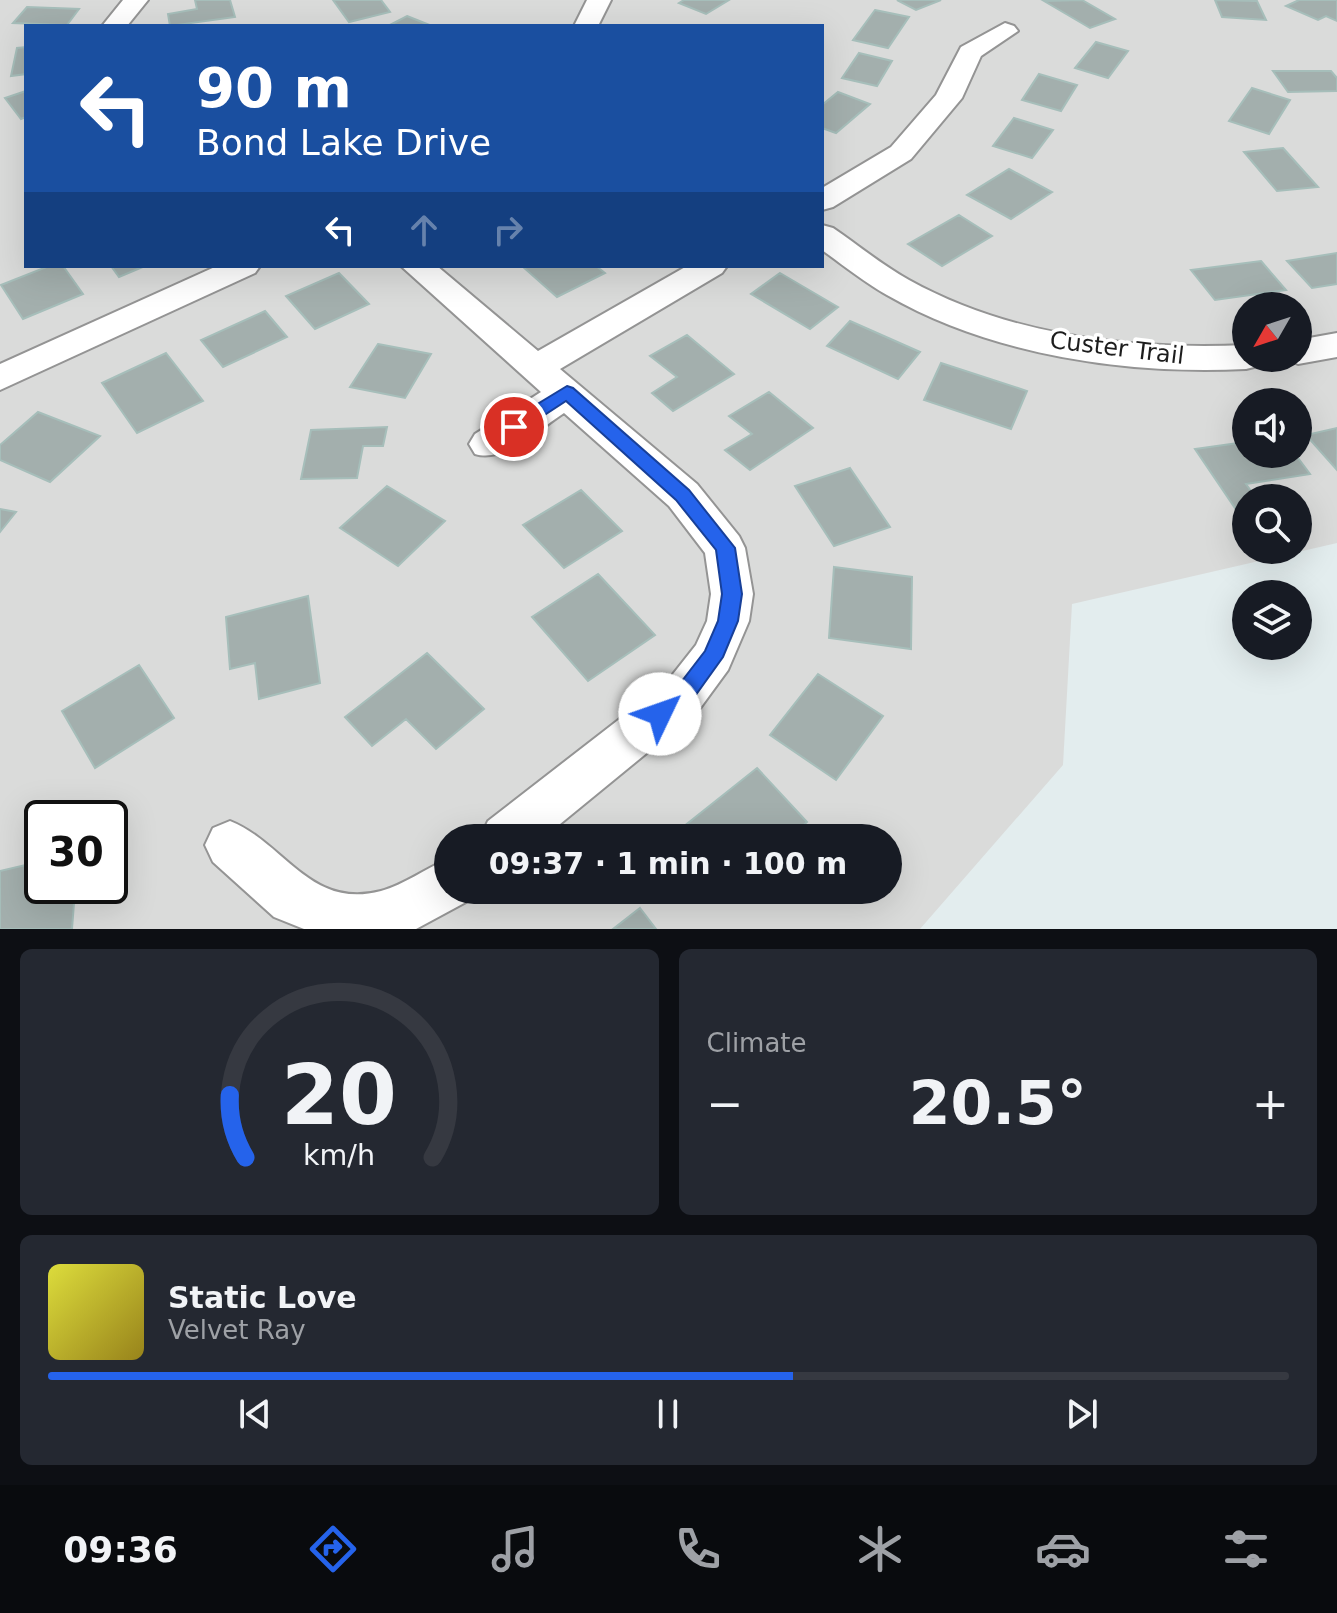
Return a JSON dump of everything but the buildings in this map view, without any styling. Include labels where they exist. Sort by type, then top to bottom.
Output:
[{"type":"street","points":[[116,24],[136,0]]},
{"type":"street","points":[[824,200],[901,153],[948,98],[970,52],[1005,31]]},
{"type":"street","name":"Custer Trail","points":[[824,236],[906,292],[998,328],[1085,350],[1187,359],[1232,357]]},
{"type":"street","points":[[0,378],[240,268]]},
{"type":"street","points":[[419,268],[683,495],[725,548],[732,594],[728,621],[713,657],[682,697],[523,824]]},
{"type":"street","points":[[488,444],[552,380],[708,268]]},
{"type":"street","points":[[1312,349],[1337,345]]},
{"type":"street","points":[[230,845],[292,899],[354,923],[392,914],[434,892]]},
{"type":"shaded area","points":[[0,0],[1337,0],[1337,543],[1312,549],[1312,484],[1232,484],[1232,564],[1246,564],[1072,604],[1063,765],[920,929],[0,929]]},
{"type":"route","points":[[514,427],[567,393],[683,495],[725,548],[732,594],[728,621],[713,657],[682,697],[660,714]]}]
